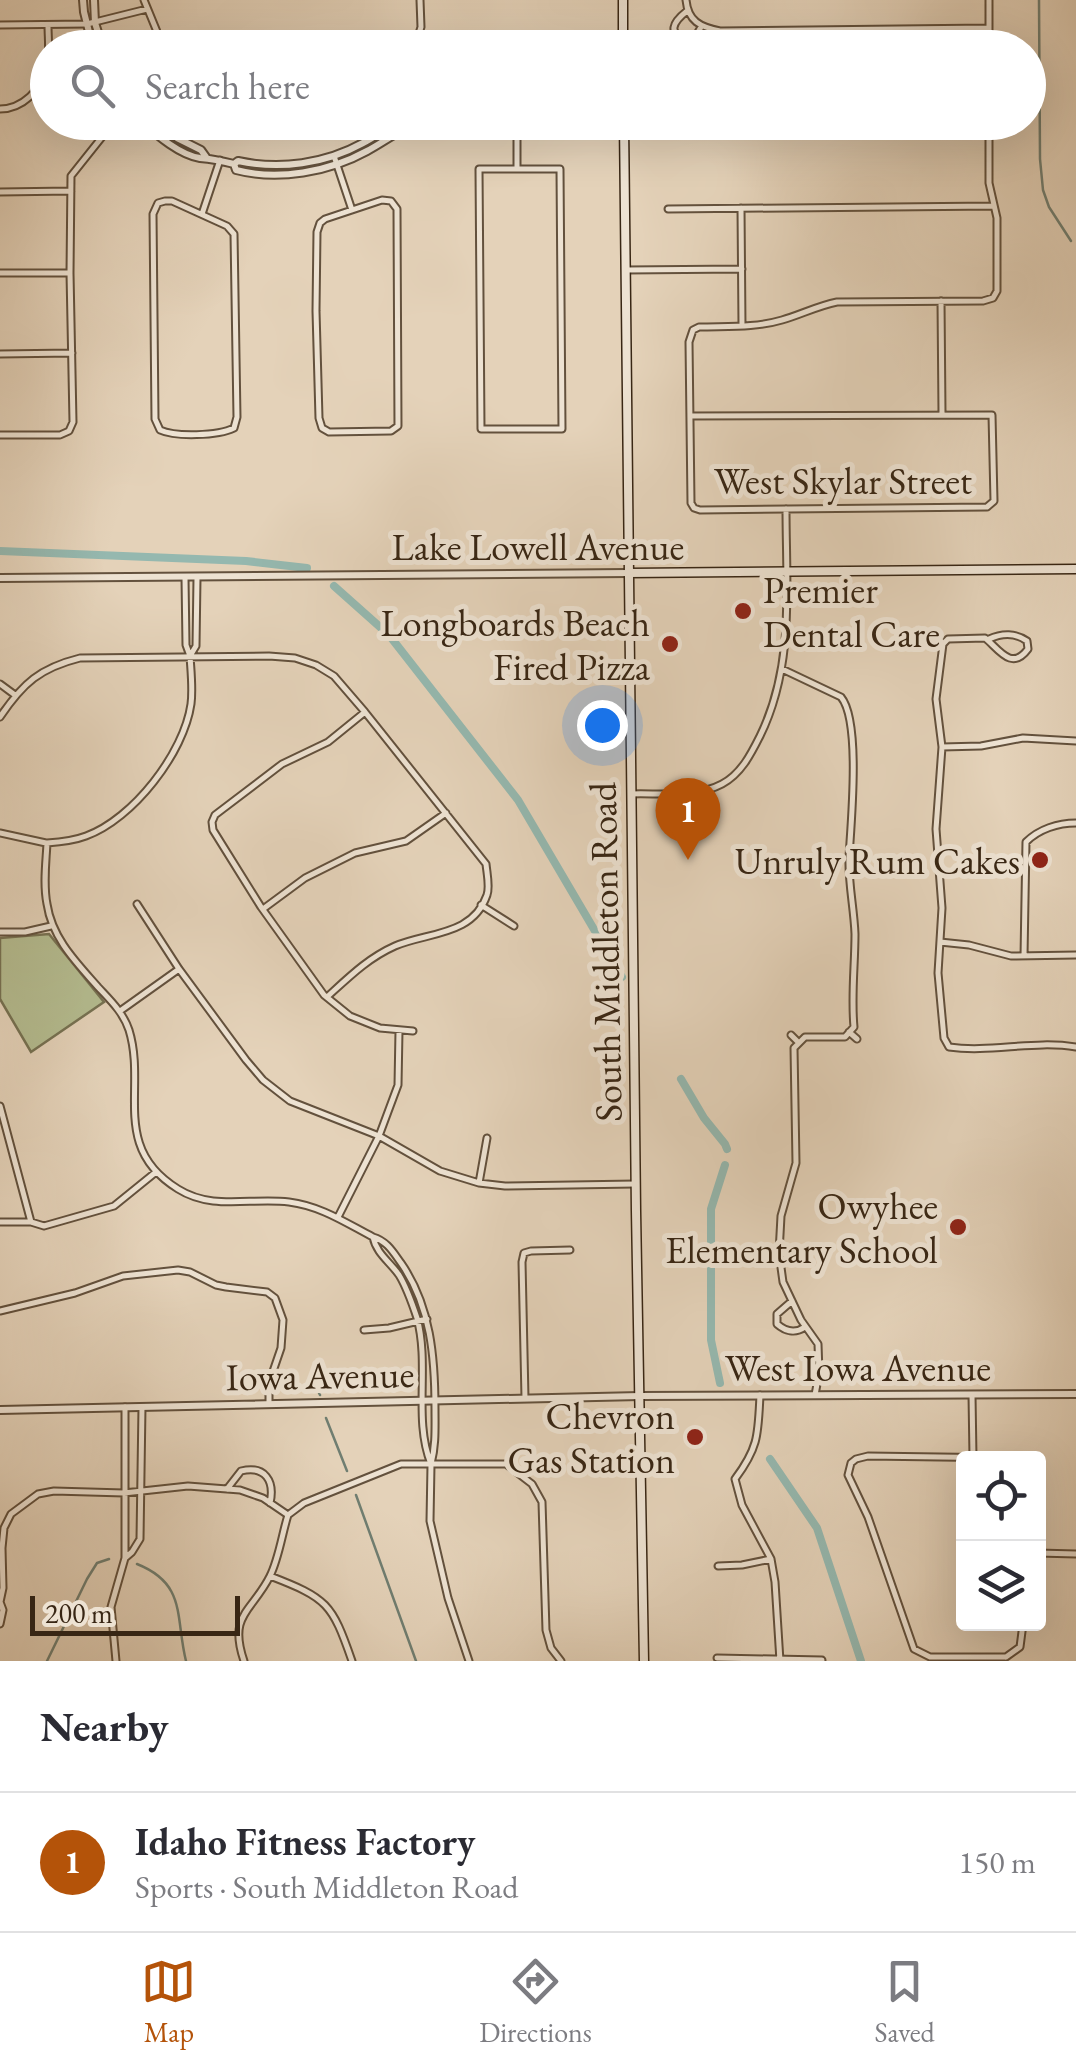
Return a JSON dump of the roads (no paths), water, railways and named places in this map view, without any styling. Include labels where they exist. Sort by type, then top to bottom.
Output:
[{"type":"main road","points":[[622,0],[623,30]]},
{"type":"main road","name":"South Middleton Road","points":[[624,140],[644,1661]]},
{"type":"main road","name":"Lake Lowell Avenue","points":[[629,572],[1076,569]]},
{"type":"street","points":[[84,0],[92,30]]},
{"type":"street","points":[[94,0],[91,24],[94,30]]},
{"type":"street","points":[[144,0],[156,30]]},
{"type":"street","points":[[419,30],[420,0]]},
{"type":"street","points":[[686,0],[687,11],[701,27],[715,30]]},
{"type":"street","points":[[810,30],[989,28],[989,0]]},
{"type":"street","points":[[0,26],[91,24],[147,10]]},
{"type":"street","points":[[675,30],[677,19],[687,11]]},
{"type":"street","points":[[48,25],[48,30]]},
{"type":"street","points":[[0,109],[14,108],[30,96]]},
{"type":"street","points":[[0,435],[60,434],[69,430],[73,422],[71,176],[100,140]]},
{"type":"street","points":[[167,140],[198,158],[278,166],[336,160],[370,150],[385,140]]},
{"type":"street","points":[[181,140],[206,157]]},
{"type":"street","points":[[336,160],[368,140]]},
{"type":"street","points":[[517,140],[517,169]]},
{"type":"street","points":[[941,302],[942,414],[690,416],[689,342],[693,330],[699,327],[761,325],[836,302],[993,298],[997,291],[996,218],[989,182],[989,140]]},
{"type":"street","points":[[202,214],[220,160]]},
{"type":"street","points":[[336,160],[352,210]]},
{"type":"street","points":[[478,169],[517,169],[560,169],[562,429],[481,429],[478,169]]},
{"type":"street","points":[[0,192],[71,192]]},
{"type":"street","points":[[382,200],[392,201],[397,208],[398,426],[391,431],[329,432],[322,428],[319,418],[317,232],[326,219],[352,210],[382,200]]},
{"type":"street","points":[[172,201],[202,214],[232,229],[234,234],[238,417],[234,428],[222,433],[170,434],[160,430],[155,418],[153,214],[158,203],[172,201]]},
{"type":"street","points":[[668,208],[994,206]]},
{"type":"street","points":[[741,208],[742,326]]},
{"type":"street","points":[[626,270],[742,268]]},
{"type":"street","points":[[0,273],[70,273]]},
{"type":"street","points":[[0,354],[72,352]]},
{"type":"street","name":"West Skylar Street","points":[[690,416],[691,503],[700,510],[992,505],[992,415],[942,414]]},
{"type":"street","points":[[631,794],[682,793],[724,783],[740,770],[765,725],[776,696],[786,636],[786,509]]},
{"type":"street","name":"Lake Lowell Avenue","points":[[0,578],[629,572]]},
{"type":"street","points":[[0,833],[47,843],[90,835],[120,815],[154,782],[180,741],[191,701],[185,578]]},
{"type":"street","points":[[190,656],[196,646],[197,578]]},
{"type":"street","points":[[990,639],[1004,656],[1022,656],[1028,649],[1027,641],[1014,634],[990,639],[948,638],[943,644],[936,699],[942,747],[936,830],[942,908],[938,973],[944,1038],[949,1047],[971,1050],[1020,1044],[1076,1046]]},
{"type":"street","points":[[0,716],[30,680],[58,664],[80,658],[268,656],[295,658],[334,676],[486,864],[488,893],[474,918],[441,934],[400,944],[368,959],[326,996]]},
{"type":"street","points":[[782,669],[841,696],[851,718],[849,860],[855,933],[854,1027],[845,1036],[804,1037],[794,1048],[796,1163],[781,1216],[779,1253],[783,1282],[818,1344],[815,1395]]},
{"type":"street","points":[[0,684],[15,695]]},
{"type":"street","points":[[365,712],[328,742],[282,764],[214,815],[213,830],[263,909],[326,996],[350,1016],[380,1028],[413,1031]]},
{"type":"street","points":[[942,747],[981,746],[1023,738],[1076,741]]},
{"type":"street","points":[[263,909],[305,878],[355,853],[406,841],[446,813]]},
{"type":"street","points":[[1024,956],[1026,842],[1056,824],[1076,823]]},
{"type":"street","points":[[47,843],[46,903],[52,925],[67,952],[120,1011],[133,1051],[134,1124],[156,1172],[177,1189],[210,1201],[273,1200],[338,1217],[383,1240],[419,1294],[430,1338],[435,1400],[430,1521],[448,1598],[469,1661]]},
{"type":"street","points":[[137,904],[262,1080],[290,1100],[379,1136],[440,1171],[478,1183],[635,1184]]},
{"type":"street","points":[[481,905],[514,926]]},
{"type":"street","points":[[0,932],[25,932],[52,925]]},
{"type":"street","points":[[940,942],[998,954],[1076,955]]},
{"type":"street","points":[[120,1011],[180,969]]},
{"type":"street","points":[[338,1217],[379,1136],[398,1085],[399,1031]]},
{"type":"street","points":[[849,1032],[857,1039]]},
{"type":"street","points":[[790,1035],[799,1042]]},
{"type":"street","points":[[0,1107],[30,1222]]},
{"type":"street","points":[[478,1183],[487,1138]]},
{"type":"street","points":[[0,1222],[44,1226],[114,1206],[156,1172]]},
{"type":"street","points":[[373,1237],[375,1246],[401,1278],[418,1321],[424,1366],[425,1448],[432,1464]]},
{"type":"street","points":[[525,1399],[524,1253],[570,1250]]},
{"type":"street","points":[[0,1311],[75,1293],[123,1276],[178,1270],[226,1288],[267,1292],[276,1298],[283,1320],[280,1348],[269,1383],[269,1404]]},
{"type":"street","points":[[401,1278],[408,1274]]},
{"type":"street","points":[[792,1301],[777,1314],[776,1324],[784,1330],[800,1331],[806,1327]]},
{"type":"street","points":[[364,1330],[427,1319]]},
{"type":"street","points":[[972,1394],[973,1451]]},
{"type":"street","name":"West Iowa Avenue","points":[[640,1396],[1076,1394]]},
{"type":"street","points":[[760,1395],[758,1440],[735,1479],[742,1504],[771,1559],[780,1660]]},
{"type":"street","name":"Iowa Avenue","points":[[0,1410],[640,1396]]},
{"type":"street","points":[[116,1661],[111,1607],[125,1558],[125,1407]]},
{"type":"street","points":[[125,1558],[140,1539],[142,1407]]},
{"type":"street","points":[[956,1457],[861,1457],[851,1463],[848,1475],[868,1517],[914,1649],[938,1657],[1007,1659],[1020,1647],[1022,1631]]},
{"type":"street","points":[[244,1661],[238,1630],[243,1614],[270,1576],[288,1515],[304,1503],[401,1464],[506,1464],[532,1484],[542,1502],[546,1630],[560,1661]]},
{"type":"street","points":[[227,1489],[242,1471],[258,1470],[271,1483],[270,1503]]},
{"type":"street","points":[[0,1624],[4,1610],[0,1602],[4,1588],[4,1528],[11,1514],[38,1494],[188,1486],[240,1490],[288,1515]]},
{"type":"street","points":[[1046,1554],[1076,1554]]},
{"type":"street","points":[[718,1566],[771,1559]]},
{"type":"street","points":[[270,1576],[320,1598],[334,1616],[352,1661]]},
{"type":"street","points":[[717,1658],[822,1660]]},
{"type":"waterway","points":[[1039,0],[1039,30]]},
{"type":"waterway","points":[[1040,140],[1043,190],[1071,241]]},
{"type":"waterway","points":[[0,551],[246,561],[307,568]]},
{"type":"waterway","points":[[334,586],[389,635],[518,800],[622,977]]},
{"type":"waterway","points":[[681,1079],[727,1149]]},
{"type":"waterway","points":[[720,1383],[711,1340],[711,1209],[725,1165]]},
{"type":"waterway","points":[[316,1386],[320,1395]]},
{"type":"waterway","points":[[326,1418],[347,1471]]},
{"type":"waterway","points":[[770,1459],[817,1528],[861,1661]]},
{"type":"waterway","points":[[356,1495],[416,1661]]},
{"type":"waterway","points":[[47,1661],[87,1579],[97,1563],[109,1559]]},
{"type":"waterway","points":[[137,1564],[153,1572],[172,1592],[186,1661]]},
{"type":"place","name":"Premier Dental Care","points":[[743,611]]},
{"type":"place","name":"Longboards Beach Fired Pizza","points":[[670,644]]},
{"type":"place","name":"Idaho Fitness Factory","points":[[688,860]]},
{"type":"place","name":"Unruly Rum Cakes","points":[[1040,860]]},
{"type":"place","name":"Owyhee Elementary School","points":[[958,1227]]},
{"type":"place","name":"Chevron Gas Station","points":[[695,1437]]}]
